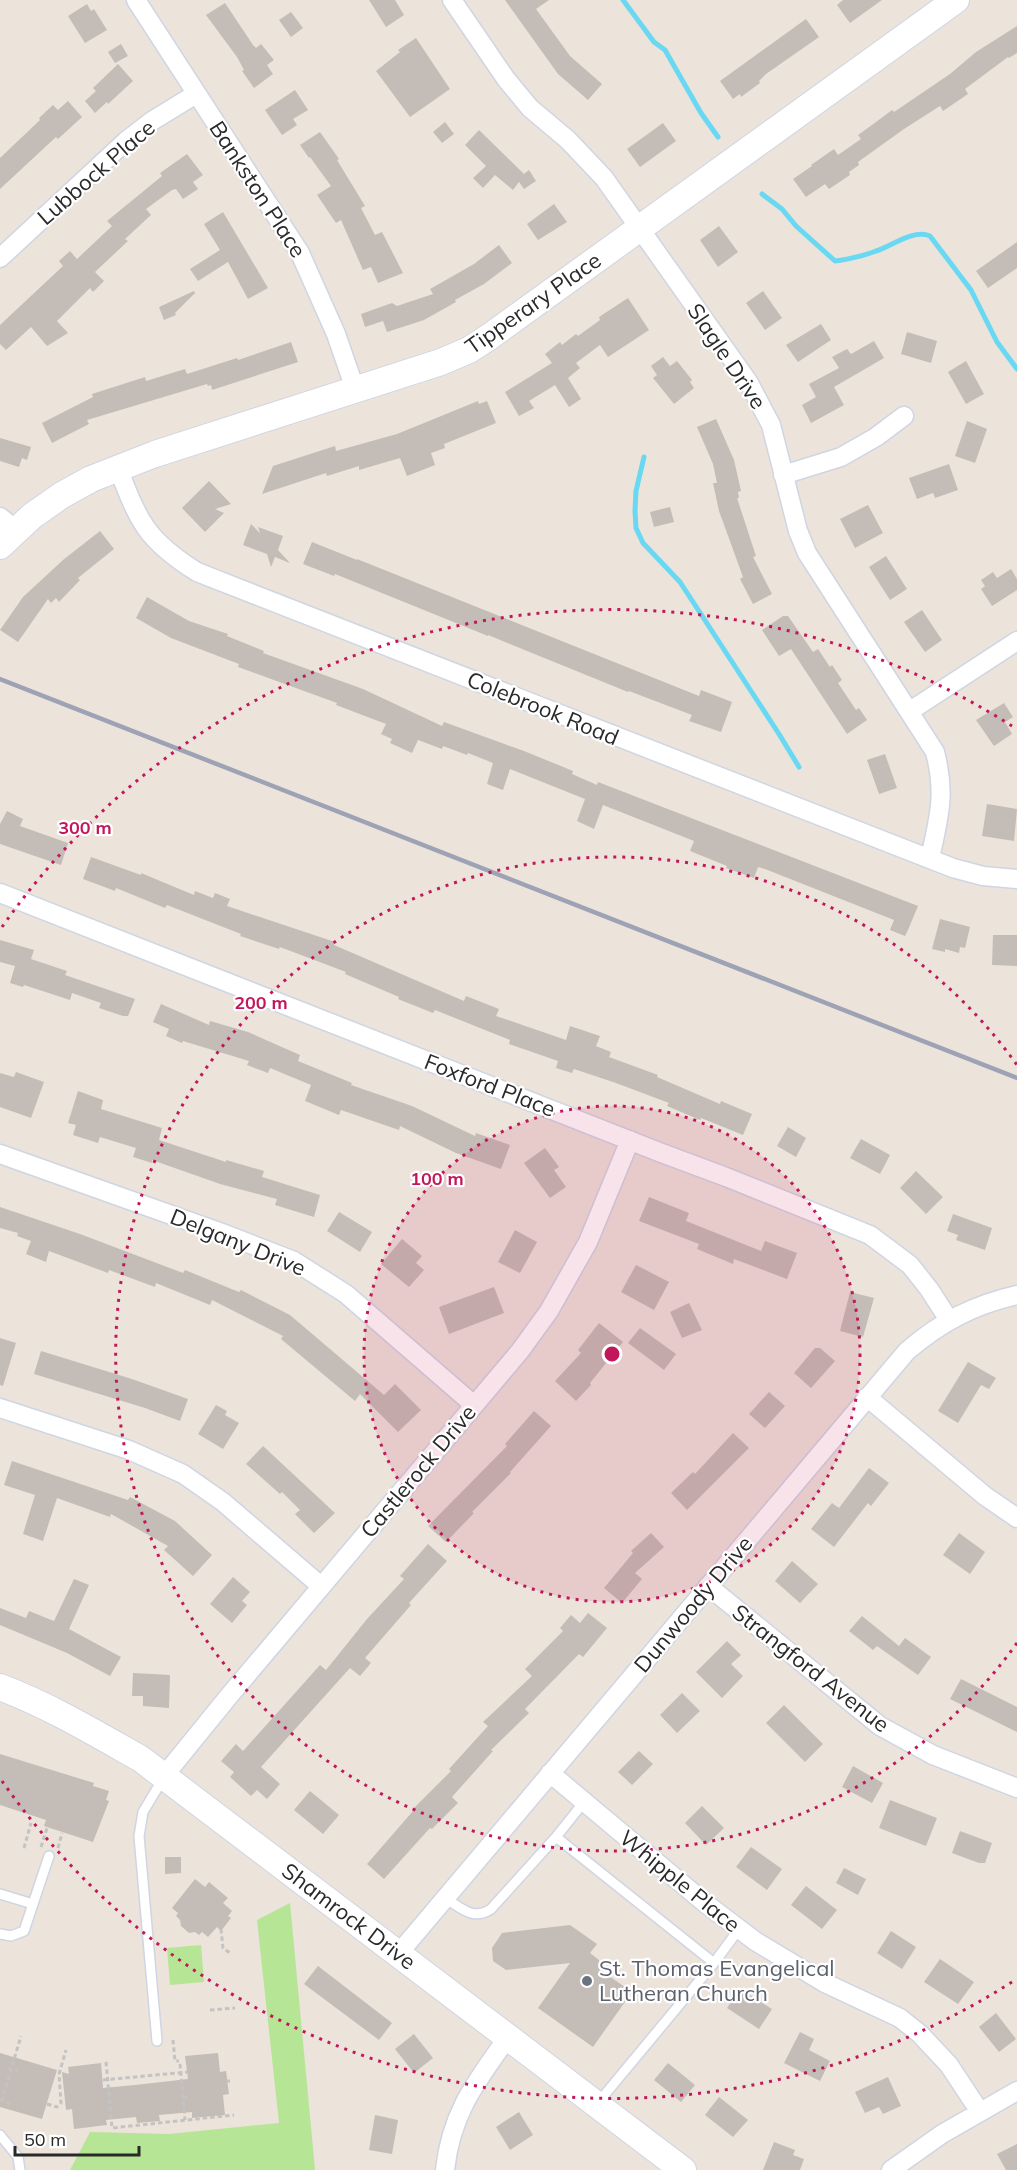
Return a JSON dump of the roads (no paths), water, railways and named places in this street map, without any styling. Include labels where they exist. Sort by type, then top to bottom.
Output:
[{"type":"street","name":"Bankston Place","points":[[136,0],[300,253],[336,334],[355,389]]},
{"type":"street","name":"Slagle Drive","points":[[452,0],[506,79],[530,108],[583,155],[604,178],[638,229],[749,382],[771,425],[798,531],[807,552],[935,753],[941,774],[942,803],[930,858]]},
{"type":"street","name":"Tipperary Place","points":[[5,531],[62,495],[118,468],[154,454],[441,362],[469,350],[956,0]]},
{"type":"street","name":"Lubbock Place","points":[[0,258],[126,141],[196,94]]},
{"type":"street","points":[[783,475],[841,458],[876,437],[904,416]]},
{"type":"street","name":"Colebrook Road","points":[[118,468],[134,508],[150,535],[170,555],[196,572],[953,868],[983,876],[1017,879]]},
{"type":"street","points":[[910,711],[1017,641]]},
{"type":"street","name":"Foxford Place","points":[[0,893],[870,1235],[910,1265],[949,1320]]},
{"type":"street","name":"Castlerock Drive","points":[[164,1776],[520,1351],[563,1288],[588,1242],[630,1140]]},
{"type":"street","name":"Delgany Drive","points":[[0,1154],[294,1261],[346,1294],[474,1405]]},
{"type":"street","name":"Dunwoody Drive","points":[[399,1953],[907,1351],[926,1335],[964,1311],[1017,1295]]},
{"type":"street","points":[[867,1397],[985,1496],[1017,1518]]},
{"type":"street","points":[[0,1408],[129,1450],[183,1474],[223,1502],[321,1586]]},
{"type":"street","name":"Strangford Avenue","points":[[708,1586],[880,1726],[933,1755],[1017,1788]]},
{"type":"street","name":"Shamrock Drive","points":[[0,1687],[74,1720],[141,1759],[683,2170]]},
{"type":"street","name":"Whipple Place","points":[[550,1773],[739,1929],[825,1983],[900,2018],[931,2043],[949,2065],[980,2112]]},
{"type":"street","points":[[445,2170],[447,2151],[455,2121],[468,2094],[508,2037]]},
{"type":"street","points":[[891,2170],[923,2146],[1017,2091]]},
{"type":"lane","points":[[157,2041],[139,1836],[143,1812],[164,1776]]},
{"type":"lane","points":[[445,1898],[468,1914],[483,1915],[556,1837],[584,1802]]},
{"type":"lane","points":[[556,1837],[714,1963]]},
{"type":"lane","points":[[0,1934],[11,1936],[24,1931],[33,1904],[44,1854]]},
{"type":"lane","points":[[0,1894],[33,1904]]},
{"type":"lane","points":[[597,2105],[714,1963],[739,1929]]},
{"type":"lane","points":[[0,2135],[18,2157],[20,2170]]},
{"type":"waterway","points":[[623,0],[654,42],[665,50],[701,113],[718,137]]},
{"type":"waterway","points":[[762,194],[782,209],[796,226],[835,261],[872,253],[910,236],[923,234],[930,236],[971,290],[997,342],[1017,369]]},
{"type":"waterway","points":[[644,457],[636,491],[635,511],[636,528],[643,543],[680,582],[799,767]]},
{"type":"railway","points":[[0,679],[1017,1078]]},
{"type":"place","name":"St. Thomas Evangelical Lutheran Church","points":[[587,1981]]}]
